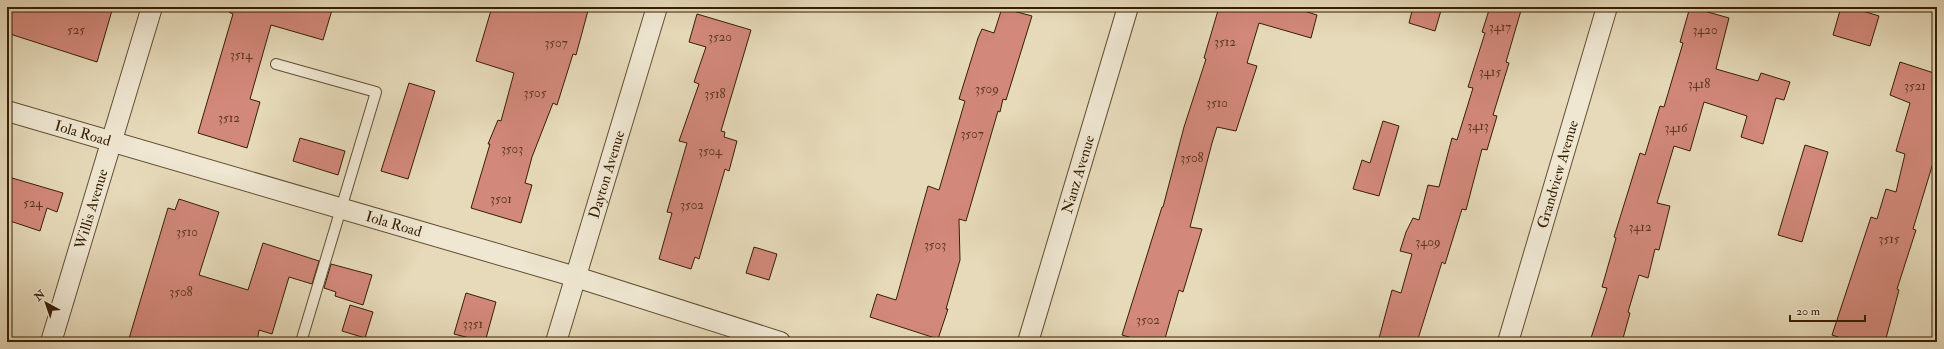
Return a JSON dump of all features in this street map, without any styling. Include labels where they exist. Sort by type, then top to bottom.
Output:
[{"type":"street","name":"Willis Avenue","points":[[51,342],[152,7]]},
{"type":"street","name":"Dayton Avenue","points":[[556,342],[657,7]]},
{"type":"street","name":"Nanz Avenue","points":[[1028,342],[1128,7]]},
{"type":"street","name":"Grandview Avenue","points":[[1508,342],[1607,7]]},
{"type":"street","name":"Iola Road","points":[[7,111],[576,277],[780,342]]},
{"type":"lane","points":[[276,64],[376,92],[301,342]]},
{"type":"building","points":[[7,7],[113,7],[97,62],[7,33]]},
{"type":"building","points":[[230,7],[321,7],[332,10],[323,40],[271,25],[250,99],[260,102],[247,148],[198,133],[233,14],[229,12]]},
{"type":"building","points":[[492,7],[589,7],[576,55],[573,54],[557,105],[553,103],[532,157],[525,183],[532,185],[521,223],[471,208],[490,144],[488,144],[498,120],[501,121],[514,73],[476,61]]},
{"type":"building","points":[[1219,7],[1291,7],[1317,15],[1311,38],[1259,23],[1247,63],[1257,66],[1236,131],[1217,127],[1212,143],[1190,227],[1202,229],[1183,292],[1179,290],[1164,342],[1146,342],[1122,335],[1163,207],[1184,127],[1206,59],[1204,58]]},
{"type":"building","points":[[1413,7],[1442,7],[1435,31],[1409,23]]},
{"type":"building","points":[[1490,7],[1522,7],[1506,62],[1509,63],[1493,115],[1497,116],[1487,150],[1482,149],[1466,210],[1462,209],[1445,264],[1442,262],[1417,342],[1378,342],[1392,290],[1401,293],[1412,254],[1400,251],[1406,232],[1413,218],[1419,220],[1428,185],[1439,187],[1452,138],[1457,140],[1473,88],[1468,87],[1485,33],[1482,32]]},
{"type":"building","points":[[1690,7],[1729,18],[1716,69],[1758,81],[1761,73],[1790,82],[1784,100],[1776,98],[1763,144],[1741,137],[1747,116],[1704,102],[1690,151],[1674,146],[1657,203],[1670,206],[1659,250],[1655,249],[1648,278],[1639,275],[1628,312],[1630,313],[1622,342],[1606,342],[1591,338],[1607,288],[1602,287],[1616,238],[1614,237],[1640,153],[1645,155],[1660,106],[1664,107],[1683,43],[1680,42]]},
{"type":"building","points":[[1841,7],[1850,7],[1879,16],[1870,46],[1833,35]]},
{"type":"building","points":[[1002,8],[1032,16],[1006,100],[1003,99],[1000,112],[998,111],[966,221],[959,219],[960,260],[946,309],[948,309],[938,339],[870,317],[877,294],[896,300],[928,186],[939,190],[965,101],[959,99],[978,38],[982,29],[994,33]]},
{"type":"building","points":[[697,14],[751,30],[721,131],[725,132],[724,137],[737,141],[729,171],[725,169],[699,259],[695,257],[691,269],[659,259],[672,213],[667,212],[687,143],[679,141],[699,84],[694,82],[706,47],[689,42]]},
{"type":"building","points":[[1900,62],[1937,74],[1937,164],[1933,163],[1913,229],[1916,230],[1897,289],[1899,290],[1885,342],[1840,342],[1841,338],[1832,335],[1871,217],[1877,219],[1886,189],[1896,192],[1905,154],[1896,151],[1910,103],[1890,95]]},
{"type":"building","points":[[409,83],[435,91],[408,179],[381,171]]},
{"type":"building","points":[[1383,121],[1399,126],[1379,196],[1353,189],[1362,160],[1370,163]]},
{"type":"building","points":[[300,138],[345,151],[338,175],[293,161]]},
{"type":"building","points":[[1805,145],[1828,152],[1802,242],[1778,235]]},
{"type":"building","points":[[12,178],[63,193],[57,212],[47,208],[40,231],[7,220],[7,196]]},
{"type":"building","points":[[179,199],[219,212],[199,275],[248,290],[263,243],[319,261],[312,284],[289,277],[272,334],[259,330],[257,342],[128,342],[168,208],[175,210]]},
{"type":"building","points":[[754,247],[777,254],[769,280],[746,273]]},
{"type":"building","points":[[331,264],[372,275],[363,305],[335,296],[336,292],[324,288]]},
{"type":"building","points":[[466,293],[496,302],[485,342],[454,334]]},
{"type":"building","points":[[350,305],[373,312],[365,338],[342,331]]}]
